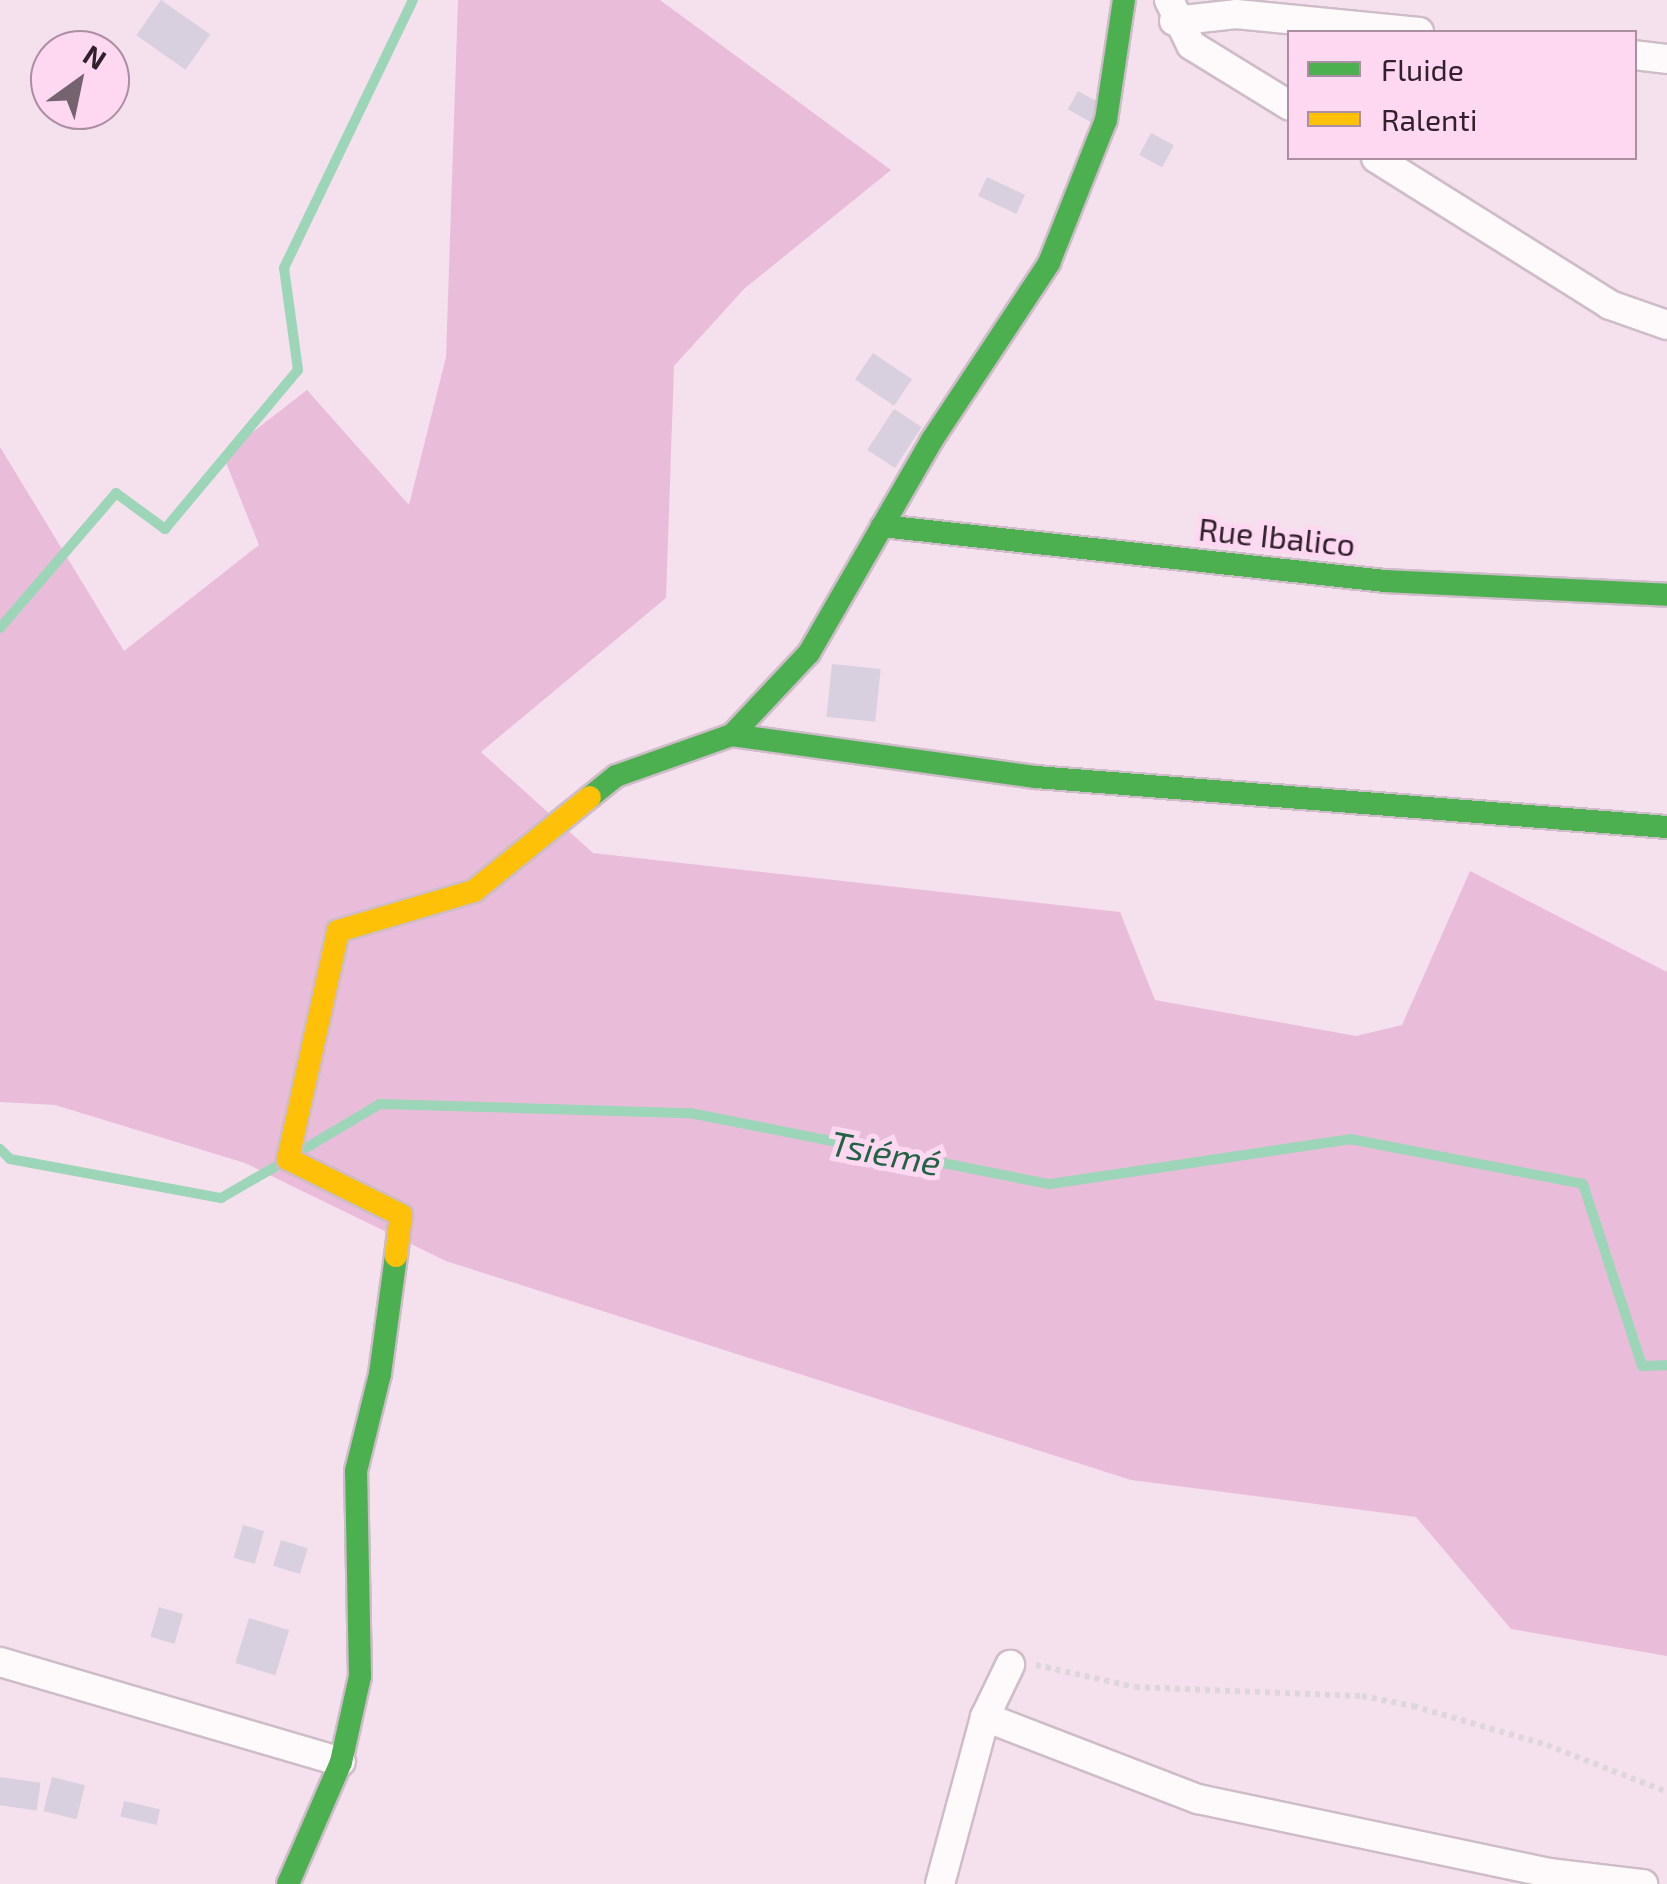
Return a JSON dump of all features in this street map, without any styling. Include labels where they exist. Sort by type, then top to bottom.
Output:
[{"type":"street","points":[[288,1884],[341,1762],[363,1631],[356,1471],[380,1374],[401,1216],[288,1159],[338,932],[474,891],[616,776],[732,735],[810,653],[882,526],[1055,250],[1106,120],[1124,0]]},
{"type":"street","points":[[1172,10],[1399,30]]},
{"type":"street","points":[[1172,10],[1213,64],[1287,104]]},
{"type":"street","points":[[1637,55],[1667,59]]},
{"type":"street","points":[[1379,160],[1610,305],[1667,325]]},
{"type":"street","name":"Rue Ibalico","points":[[882,526],[1385,581],[1667,595]]},
{"type":"street","points":[[732,735],[1036,777],[1667,827]]},
{"type":"street","points":[[0,1662],[341,1762]]},
{"type":"street","points":[[940,1884],[985,1717],[1010,1665]]},
{"type":"street","points":[[985,1717],[1198,1799],[1549,1873],[1643,1884]]},
{"type":"path","points":[[1010,1665],[1135,1687],[1362,1696],[1547,1745],[1667,1792]]},
{"type":"shaded area","points":[[458,0],[660,0],[891,170],[744,289],[674,366],[666,598],[481,752],[593,853],[1120,912],[1155,1000],[1356,1036],[1402,1025],[1470,871],[1667,972],[1667,1656],[1511,1629],[1416,1517],[1131,1480],[446,1261],[245,1163],[55,1105],[0,1102],[0,447],[124,651],[259,545],[223,455],[307,390],[409,505],[446,357]]},
{"type":"building","points":[[161,0],[210,34],[185,70],[136,35]]},
{"type":"building","points":[[1078,91],[1103,105],[1093,123],[1068,109]]},
{"type":"building","points":[[1151,133],[1174,145],[1162,167],[1139,155]]},
{"type":"building","points":[[987,177],[1025,195],[1016,214],[978,196]]},
{"type":"building","points":[[873,353],[912,379],[894,406],[855,380]]},
{"type":"building","points":[[894,409],[922,427],[895,468],[867,450]]},
{"type":"building","points":[[832,664],[881,669],[875,722],[826,717]]},
{"type":"building","points":[[243,1525],[264,1531],[255,1564],[234,1558]]},
{"type":"building","points":[[281,1540],[308,1548],[300,1574],[273,1566]]},
{"type":"building","points":[[159,1607],[183,1614],[174,1644],[150,1637]]},
{"type":"building","points":[[249,1618],[289,1630],[275,1675],[235,1663]]},
{"type":"building","points":[[0,1777],[41,1783],[37,1810],[0,1805]]},
{"type":"building","points":[[52,1777],[85,1785],[77,1819],[44,1811]]},
{"type":"building","points":[[124,1801],[160,1809],[156,1825],[120,1817]]},
{"type":"waterway","points":[[0,628],[116,493],[165,529],[298,370],[284,268],[413,0]]},
{"type":"waterway","name":"Tsiémé","points":[[299,1152],[380,1104],[690,1113],[1050,1184],[1350,1139],[1583,1184],[1642,1366],[1667,1365]]},
{"type":"waterway","name":"Tsiémé","points":[[0,1149],[10,1159],[221,1198],[280,1164]]},
{"type":"traffic: fast","points":[[590,797],[616,776],[732,735],[809,653],[932,440],[1049,263],[1106,120],[1124,0]]},
{"type":"traffic: fast","points":[[882,526],[1385,581],[1667,595]]},
{"type":"traffic: fast","points":[[732,735],[1036,777],[1667,827]]},
{"type":"traffic: fast","points":[[288,1884],[341,1762],[360,1676],[356,1471],[380,1374],[396,1256]]},
{"type":"traffic: slow","points":[[396,1256],[401,1215],[288,1159],[338,931],[474,891],[590,797]]}]
